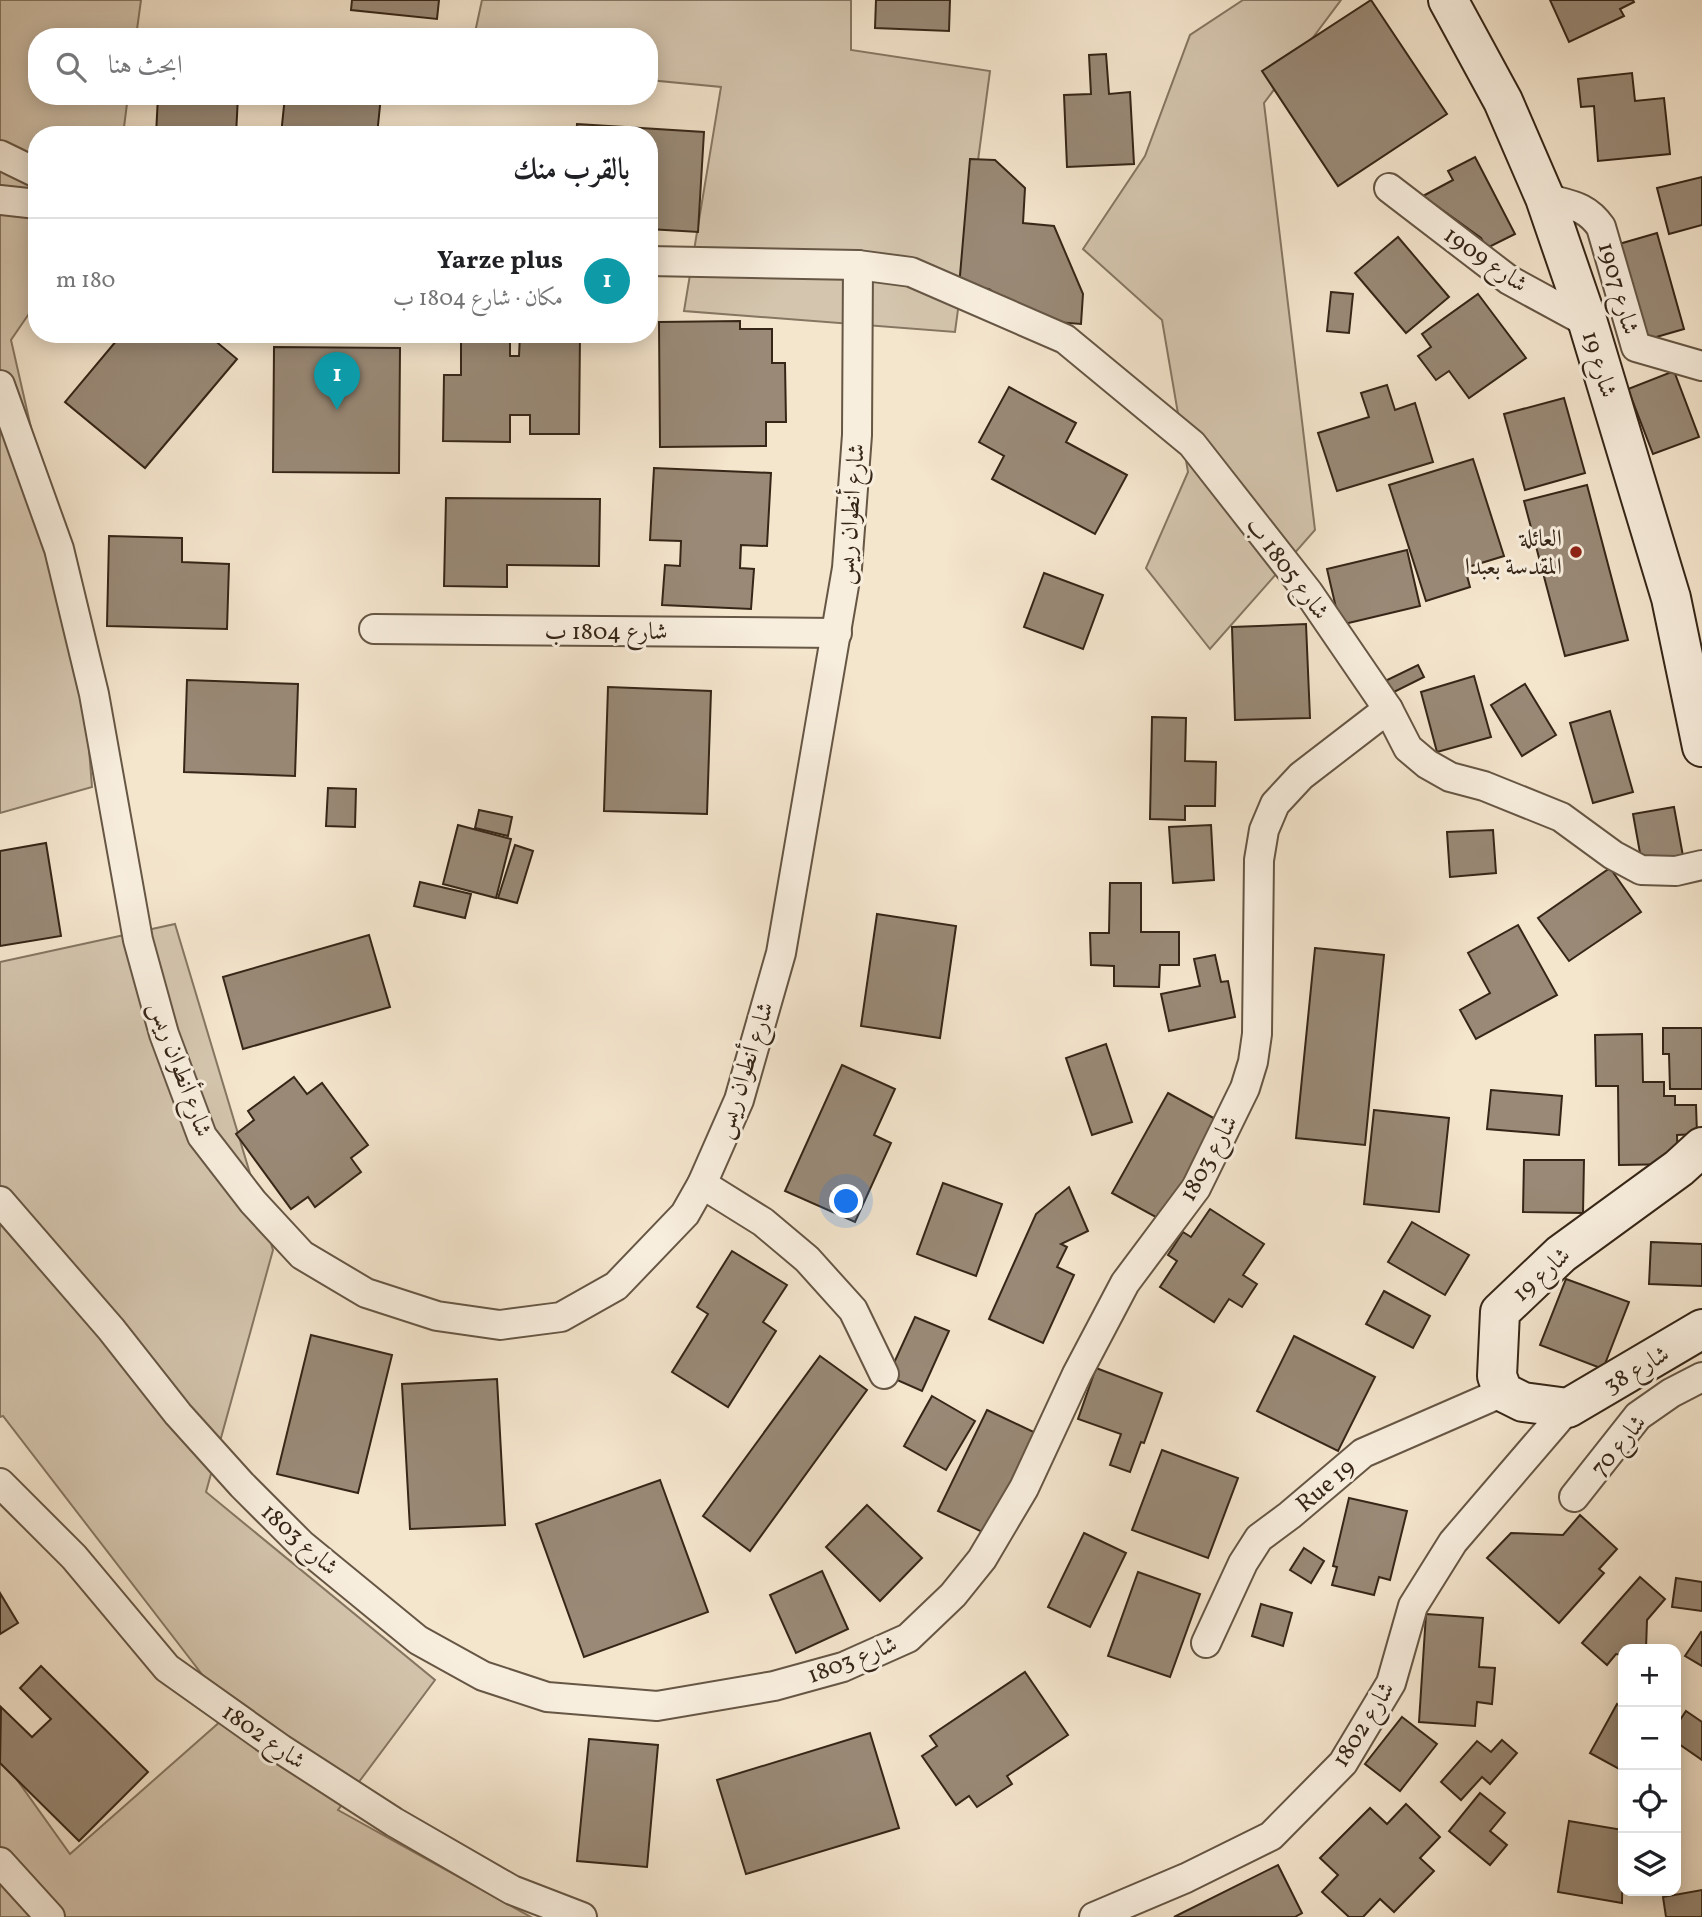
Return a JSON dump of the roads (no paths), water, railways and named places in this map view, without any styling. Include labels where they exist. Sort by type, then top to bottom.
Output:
[{"type":"street","name":"شارع 19","points":[[1448,0],[1503,101],[1545,198],[1687,606],[1702,747]]},
{"type":"street","points":[[0,155],[28,169]]},
{"type":"street","name":"شارع 1909","points":[[1389,188],[1509,280],[1588,323]]},
{"type":"street","name":"شارع 1907","points":[[1545,198],[1580,207],[1592,214],[1601,227],[1636,347],[1702,366]]},
{"type":"street","points":[[0,200],[28,203]]},
{"type":"street","points":[[658,261],[858,265]]},
{"type":"street","name":"شارع أنطوان ريس","points":[[0,385],[59,549],[94,694],[138,940],[164,1034],[202,1136],[253,1202],[302,1255],[366,1293],[437,1316],[500,1325],[561,1317],[616,1286],[685,1214],[702,1184],[739,1100],[780,953],[847,568],[857,435],[858,265]]},
{"type":"street","name":"شارع 1805 ب","points":[[858,265],[911,272],[1065,339],[1192,444],[1308,592],[1388,709],[1408,748],[1427,764],[1450,777],[1484,786],[1561,817],[1614,855],[1641,870],[1676,871],[1702,865]]},
{"type":"street","name":"شارع 1804 ب","points":[[374,629],[837,633]]},
{"type":"street","name":"شارع 1803","points":[[0,1201],[110,1329],[178,1415],[301,1544],[418,1640],[483,1676],[547,1697],[657,1706],[774,1686],[843,1667],[908,1637],[953,1595],[982,1559],[1024,1488],[1077,1374],[1125,1283],[1196,1188],[1245,1088],[1253,1062],[1257,1034],[1259,860],[1264,830],[1271,812],[1301,776],[1388,709]]},
{"type":"street","name":"شارع 19","points":[[1503,1392],[1497,1376],[1500,1312],[1561,1254],[1679,1168],[1702,1147]]},
{"type":"street","points":[[702,1184],[763,1222],[807,1259],[853,1310],[884,1374]]},
{"type":"street","name":"شارع 38","points":[[1569,1408],[1702,1329]]},
{"type":"street","name":"شارع 70","points":[[1574,1497],[1638,1416],[1671,1393],[1702,1377]]},
{"type":"street","points":[[1503,1392],[1523,1402],[1569,1408]]},
{"type":"street","name":"Rue 19","points":[[1206,1643],[1243,1563],[1259,1538],[1363,1453],[1503,1392]]},
{"type":"street","name":"شارع 1802","points":[[1094,1917],[1186,1878],[1271,1836],[1343,1763],[1391,1683],[1413,1606],[1453,1542],[1569,1408]]},
{"type":"street","name":"شارع 1802","points":[[0,1483],[74,1557],[167,1668],[281,1749],[394,1822],[512,1891],[582,1917]]},
{"type":"street","points":[[0,1862],[50,1917]]},
{"type":"place","name":"Yarze plus","points":[[337,410]]},
{"type":"place","name":"العائلة المقدسة بعبدا","points":[[1576,552]]}]
